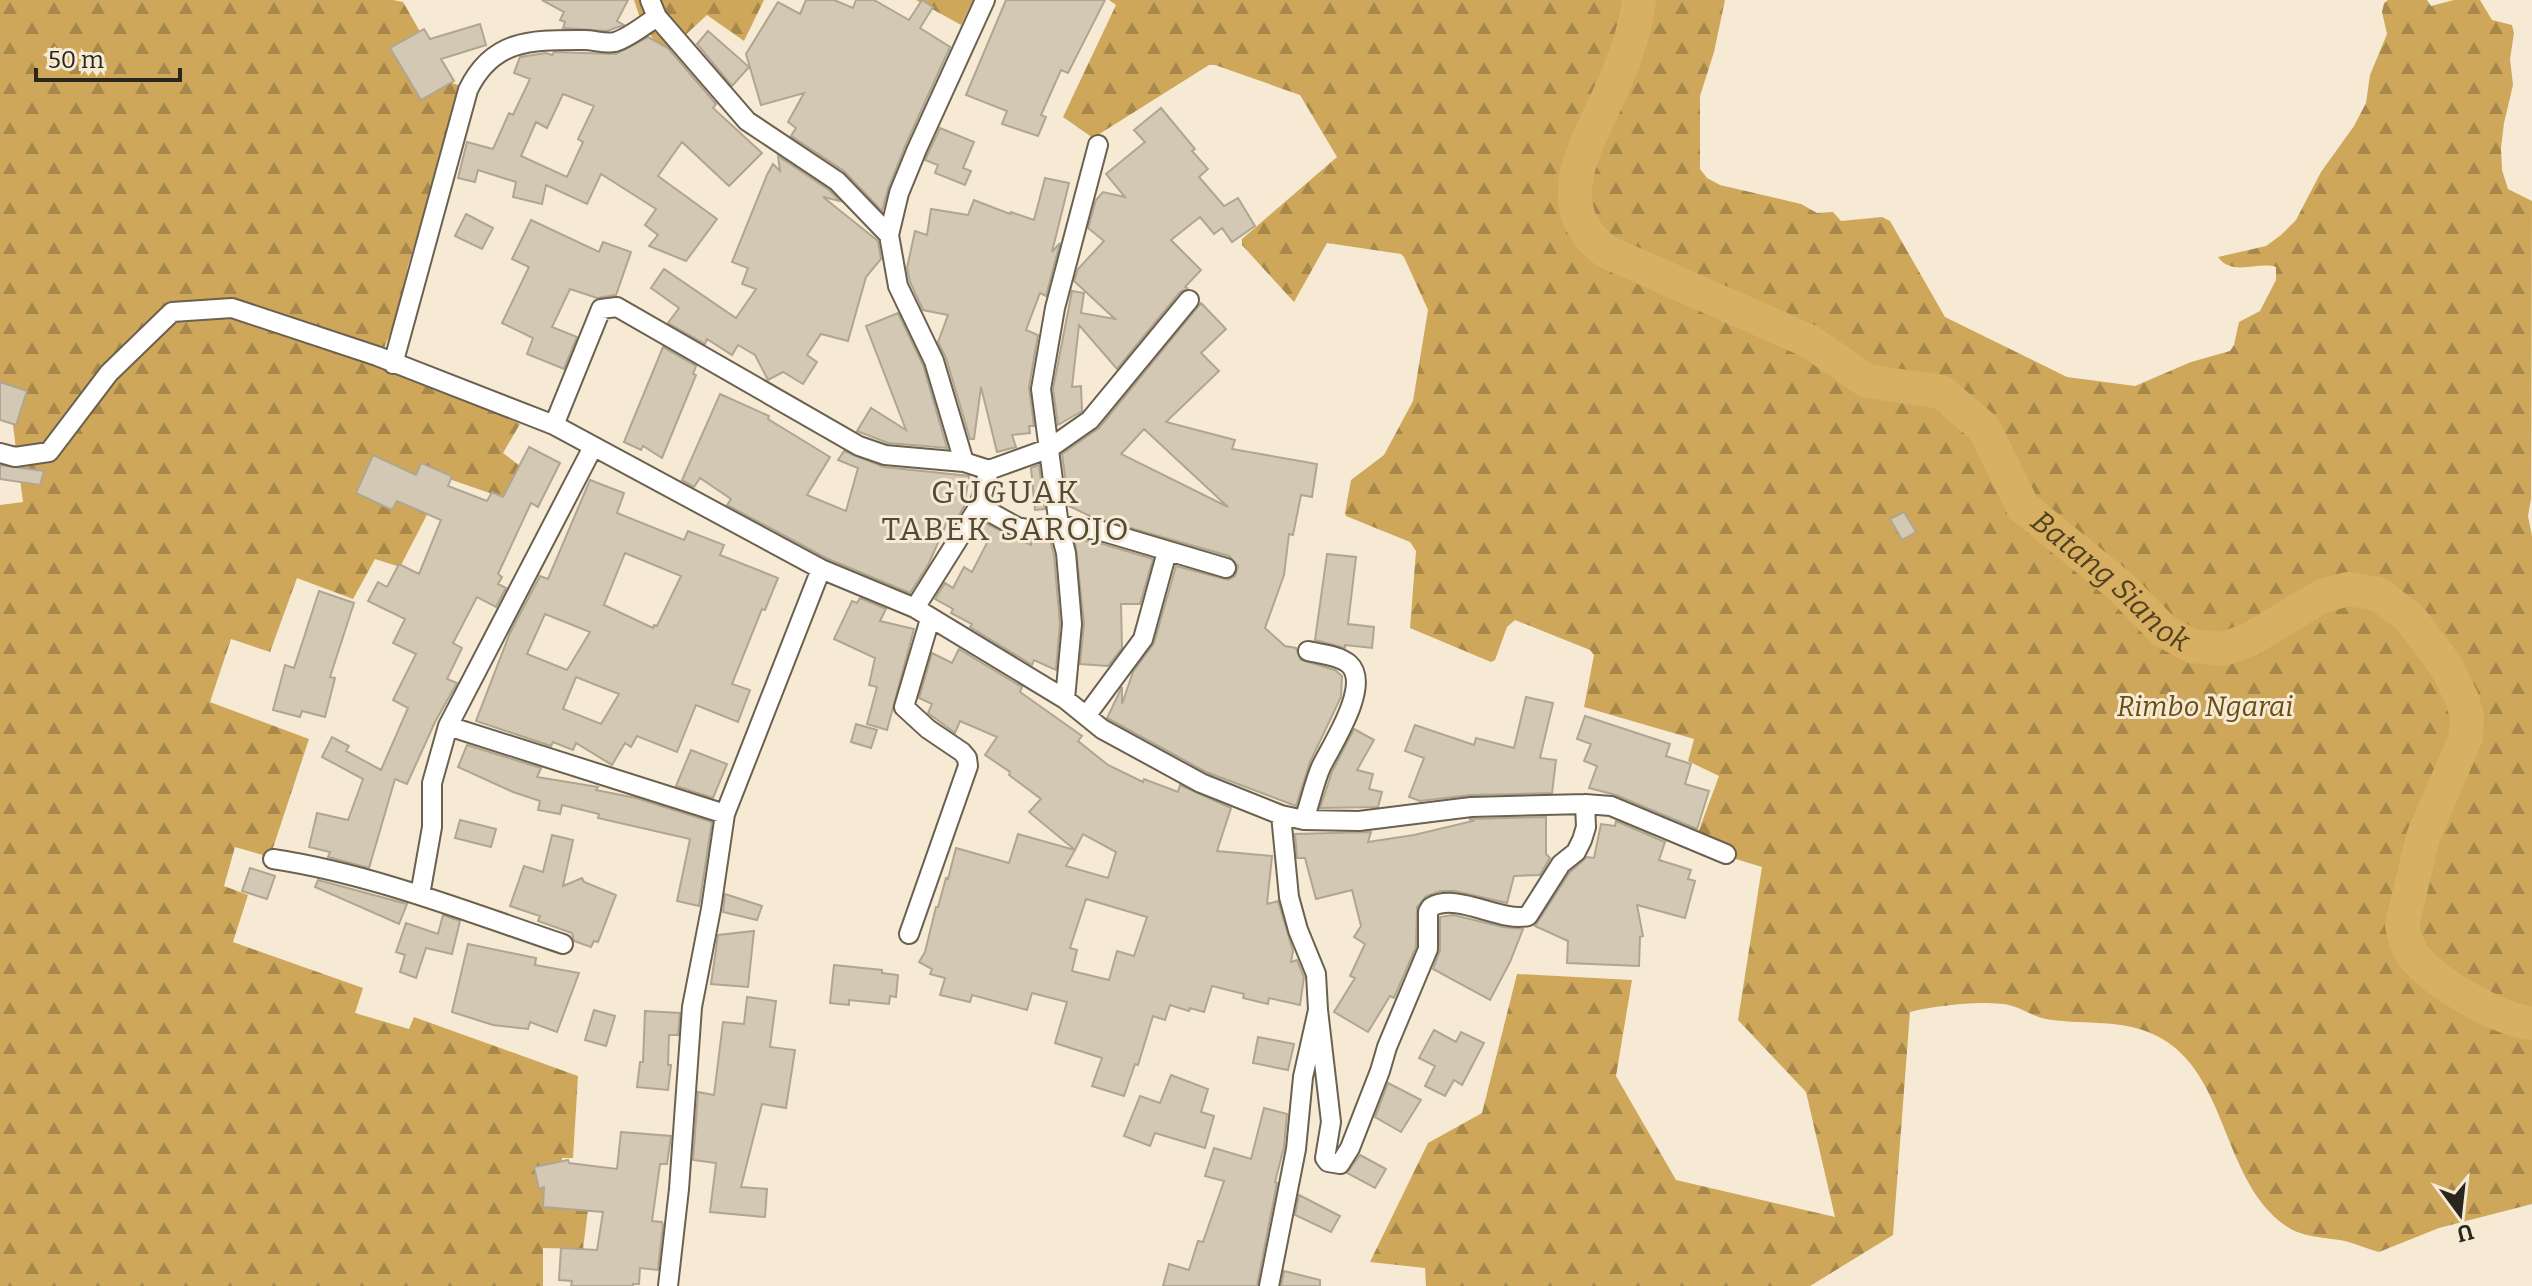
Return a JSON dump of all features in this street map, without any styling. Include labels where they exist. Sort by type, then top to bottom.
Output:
[{"type":"street","points":[[964,462],[934,361],[898,286],[889,235],[899,193],[985,0]]},
{"type":"street","points":[[393,364],[468,90],[476,73],[490,58],[506,48],[525,42],[589,40],[612,43],[621,40],[654,8],[747,121],[837,181],[889,235]]},
{"type":"street","points":[[1065,699],[1072,624],[1066,553],[1059,526],[1041,389],[1055,308],[1098,145]]},
{"type":"street","points":[[554,425],[601,309],[617,307],[859,446],[885,455],[964,462],[989,470],[1050,448],[1090,420],[1189,300]]},
{"type":"street","points":[[0,453],[15,457],[49,452],[109,373],[172,312],[232,308],[377,356],[554,425],[821,569],[923,613],[1065,699],[1102,729],[1201,783],[1281,815],[1304,820],[1359,821],[1471,807],[1611,806],[1726,854]]},
{"type":"street","points":[[420,895],[432,827],[432,783],[448,726],[593,447]]},
{"type":"street","points":[[909,934],[968,766],[962,752],[928,729],[904,707],[923,613],[979,506],[989,470]]},
{"type":"street","points":[[979,506],[1017,527],[1033,530],[1059,526],[1098,530],[1226,568]]},
{"type":"street","points":[[1086,716],[1143,639],[1165,559],[1170,552]]},
{"type":"street","points":[[668,1286],[679,1189],[692,1007],[725,814],[821,569]]},
{"type":"street","points":[[1304,820],[1322,766],[1348,719],[1355,684],[1355,675],[1349,664],[1308,651]]},
{"type":"street","points":[[448,726],[725,814]]},
{"type":"street","points":[[1296,1149],[1340,1164],[1350,1148],[1387,1047],[1428,949],[1428,912],[1431,907],[1446,902],[1507,913],[1518,918],[1528,916],[1561,864],[1576,852],[1586,827],[1585,804]]},
{"type":"street","points":[[1281,815],[1289,897],[1298,930],[1316,974],[1331,1122],[1325,1158]]},
{"type":"street","points":[[273,859],[325,867],[420,895],[563,944]]},
{"type":"street","points":[[1269,1286],[1296,1149],[1303,1077],[1318,1010]]},
{"type":"green space","points":[[0,0],[393,0],[403,2],[449,82],[458,85],[452,124],[408,266],[398,315],[379,360],[520,424],[503,453],[524,469],[507,499],[446,478],[400,567],[375,559],[353,599],[297,578],[270,652],[231,639],[210,702],[309,739],[270,857],[235,847],[224,886],[248,895],[233,942],[363,988],[355,1013],[409,1029],[414,1017],[578,1076],[573,1158],[562,1158],[558,1196],[589,1202],[583,1249],[543,1248],[543,1286],[0,1286],[0,505],[23,502],[12,418],[0,396]]},
{"type":"green space","points":[[634,0],[764,0],[744,41],[707,15],[666,53],[643,27]]},
{"type":"green space","points":[[916,0],[973,0],[961,25]]},
{"type":"green space","name":"Rimbo Ngarai","points":[[1109,0],[1725,0],[1714,52],[1700,96],[1700,169],[1707,178],[1720,185],[1801,204],[1817,213],[1833,212],[1841,221],[1882,217],[1890,221],[1945,317],[2067,377],[2135,386],[2191,362],[2230,351],[2239,322],[2260,311],[2276,280],[2276,267],[2230,266],[2218,257],[2266,246],[2296,220],[2321,172],[2354,126],[2366,103],[2370,75],[2387,34],[2382,12],[2384,3],[2388,0],[2427,0],[2431,6],[2454,0],[2480,0],[2492,20],[2512,25],[2514,33],[2510,59],[2513,85],[2504,123],[2502,170],[2508,189],[2532,201],[2531,499],[2528,516],[2532,536],[2532,1204],[2439,1228],[2379,1252],[2345,1241],[2300,1233],[2286,1226],[2264,1205],[2247,1180],[2210,1095],[2195,1069],[2175,1048],[2136,1028],[2046,1019],[2012,1006],[1976,1003],[1910,1012],[1893,1235],[1810,1286],[1426,1286],[1425,1268],[1370,1262],[1428,1143],[1482,1113],[1517,974],[1632,980],[1616,1076],[1676,1180],[1835,1217],[1806,1092],[1738,1020],[1762,867],[1693,846],[1719,776],[1688,761],[1694,739],[1584,707],[1594,655],[1590,650],[1515,620],[1507,627],[1495,660],[1491,662],[1410,628],[1416,551],[1410,542],[1345,513],[1351,480],[1384,455],[1413,401],[1428,310],[1404,257],[1401,254],[1327,243],[1294,302],[1242,245],[1242,239],[1337,157],[1300,95],[1209,65],[1093,138],[1063,117],[1116,5]]},
{"type":"building","points":[[542,0],[628,0],[617,21],[624,25],[607,31],[563,28],[565,22],[560,20],[564,12]]},
{"type":"building","points":[[806,0],[834,0],[853,8],[856,0],[874,0],[909,20],[922,0],[933,7],[920,28],[950,47],[906,144],[882,211],[844,171],[791,136],[796,128],[788,122],[804,93],[761,105],[746,54],[778,2],[800,14]]},
{"type":"building","points":[[1006,0],[1105,0],[1068,73],[1061,70],[1041,115],[1046,117],[1038,136],[1002,124],[1007,111],[966,95]]},
{"type":"building","points":[[480,24],[486,45],[441,59],[454,81],[421,100],[390,48],[424,29],[430,39]]},
{"type":"building","points":[[708,31],[749,67],[732,86],[697,44]]},
{"type":"building","points":[[648,37],[668,48],[716,104],[713,108],[762,153],[729,186],[682,142],[658,176],[717,219],[686,261],[649,246],[658,235],[645,225],[656,209],[601,174],[587,204],[546,185],[542,204],[513,197],[516,182],[478,170],[475,182],[458,178],[467,142],[493,149],[509,113],[513,115],[530,79],[514,73],[520,57],[552,55],[554,52],[616,54]],"holes":[[[563,94],[594,106],[578,139],[583,142],[567,177],[521,156],[536,122],[547,128]]]},
{"type":"building","points":[[1161,108],[1208,169],[1199,177],[1224,206],[1238,198],[1255,226],[1232,242],[1222,228],[1214,234],[1200,217],[1171,240],[1201,270],[1117,369],[1079,325],[1072,387],[1081,386],[1082,411],[1058,425],[1053,389],[1072,291],[1084,293],[1081,313],[1115,319],[1074,281],[1078,269],[1104,241],[1088,228],[1096,200],[1103,192],[1125,197],[1106,174],[1145,142],[1134,130]]},
{"type":"building","points":[[940,128],[974,142],[963,168],[971,171],[965,185],[935,173],[938,165],[925,160]]},
{"type":"building","points":[[778,156],[829,190],[840,201],[823,197],[878,241],[881,259],[866,277],[848,341],[821,334],[807,355],[817,362],[803,384],[783,372],[768,380],[755,355],[738,345],[732,355],[707,339],[705,344],[668,323],[679,308],[651,288],[664,269],[736,318],[756,289],[742,284],[748,268],[732,262],[773,164],[780,171]]},
{"type":"building","points":[[1045,178],[1069,183],[1052,252],[1060,243],[1046,296],[1040,293],[1026,330],[1038,335],[1029,387],[1034,426],[1029,426],[1030,433],[1012,435],[1016,447],[997,452],[981,387],[974,439],[970,439],[946,358],[938,342],[948,315],[923,310],[907,268],[915,231],[927,235],[931,209],[968,215],[974,200],[1034,220]]},
{"type":"building","points":[[466,214],[493,228],[482,249],[455,236]]},
{"type":"building","points":[[531,220],[599,252],[603,242],[631,252],[616,295],[597,298],[570,289],[552,327],[577,337],[564,369],[527,354],[533,338],[502,323],[529,267],[512,259]]},
{"type":"building","points":[[1201,303],[1226,329],[1201,353],[1219,371],[1166,422],[1235,440],[1232,449],[1317,464],[1312,497],[1301,495],[1293,535],[1289,534],[1284,575],[1265,628],[1285,646],[1296,648],[1301,660],[1335,670],[1342,676],[1341,697],[1310,762],[1296,806],[1206,772],[1107,718],[1122,687],[1122,704],[1133,672],[1154,643],[1176,566],[1228,580],[1235,576],[1238,566],[1229,556],[1092,517],[1069,506],[1062,454],[1099,428]],"holes":[[[1144,429],[1228,507],[1121,454]]]},
{"type":"building","points":[[898,313],[923,365],[947,448],[888,443],[857,431],[871,408],[906,430],[866,326]]},
{"type":"building","points":[[663,347],[696,366],[693,374],[696,375],[662,458],[643,446],[641,450],[624,442]]},
{"type":"building","points":[[0,382],[27,391],[16,425],[0,420]]},
{"type":"building","points":[[720,394],[769,416],[768,419],[830,457],[807,495],[846,511],[858,468],[838,460],[844,451],[884,467],[969,476],[964,507],[956,520],[950,516],[928,565],[910,593],[826,558],[727,505],[731,499],[700,478],[694,487],[682,480]]},
{"type":"building","points":[[529,447],[560,463],[538,507],[531,503],[498,574],[502,577],[498,584],[506,588],[496,607],[477,597],[453,643],[462,648],[447,679],[457,683],[435,722],[407,784],[395,779],[369,868],[328,857],[330,852],[309,847],[317,813],[348,820],[363,779],[322,757],[332,737],[349,746],[346,751],[381,770],[408,708],[393,700],[416,654],[393,643],[405,619],[368,601],[378,582],[387,587],[399,564],[419,574],[441,520],[397,501],[392,510],[356,493],[373,455],[416,475],[421,463],[452,476],[448,486],[487,501],[492,492],[503,497]]},
{"type":"building","points":[[0,465],[44,471],[40,485],[0,479]]},
{"type":"building","points":[[1039,465],[1045,509],[1035,510],[1031,468]]},
{"type":"building","points":[[590,480],[624,493],[617,513],[684,540],[688,531],[724,545],[720,555],[778,578],[732,684],[750,690],[738,722],[696,705],[677,752],[637,736],[631,747],[625,743],[612,765],[576,743],[573,750],[553,742],[551,746],[476,721],[510,633],[540,576],[548,579]],"holes":[[[625,553],[681,576],[657,626],[653,628],[604,605]],[[545,614],[590,632],[567,670],[527,654]],[[576,677],[619,694],[601,724],[563,709]]]},
{"type":"building","points":[[1904,512],[1916,532],[1902,540],[1890,519]]},
{"type":"building","points":[[983,522],[1031,545],[1031,542],[1050,540],[1060,624],[1056,670],[1034,660],[1032,665],[970,627],[972,624],[951,613],[953,609],[935,599],[945,583],[953,588],[964,567],[972,572],[989,539],[977,532]]},
{"type":"building","points":[[1075,540],[1096,542],[1153,559],[1140,604],[1121,604],[1122,648],[1108,666],[1080,664],[1084,623]]},
{"type":"building","points":[[1327,554],[1356,557],[1348,624],[1374,627],[1372,648],[1345,645],[1345,648],[1315,640]]},
{"type":"building","points":[[319,591],[354,603],[330,677],[335,678],[325,717],[302,711],[300,717],[273,710],[285,665],[294,668]]},
{"type":"building","points":[[860,598],[886,609],[880,621],[914,629],[887,730],[867,724],[877,687],[869,685],[875,658],[834,639],[852,601],[857,603]]},
{"type":"building","points":[[959,649],[1022,687],[1020,692],[1082,736],[1078,741],[1108,765],[1143,782],[1144,779],[1178,792],[1180,785],[1231,808],[1217,851],[1272,856],[1267,904],[1278,901],[1293,951],[1291,962],[1297,960],[1304,977],[1300,1005],[1269,998],[1268,1004],[1212,986],[1204,1012],[1170,1005],[1165,1020],[1153,1016],[1138,1065],[1135,1064],[1124,1096],[1092,1086],[1102,1058],[1055,1043],[1067,1002],[1032,993],[1027,1010],[972,995],[970,1002],[940,995],[945,978],[930,974],[932,969],[919,962],[925,952],[956,848],[1009,863],[1018,834],[1075,850],[1029,812],[1041,799],[985,755],[997,737],[960,721],[955,733],[928,713],[932,704],[919,698],[932,653],[952,663]],"holes":[[[1083,834],[1116,852],[1108,878],[1066,866]],[[1086,899],[1147,917],[1134,956],[1117,951],[1109,980],[1072,971],[1077,950],[1070,948]]]},
{"type":"building","points":[[1526,697],[1553,703],[1540,758],[1556,760],[1552,793],[1471,795],[1420,801],[1409,797],[1424,758],[1405,751],[1415,725],[1474,745],[1476,738],[1514,748]]},
{"type":"building","points":[[1585,716],[1670,744],[1666,756],[1691,764],[1685,784],[1709,791],[1697,829],[1616,795],[1589,788],[1597,766],[1584,761],[1591,744],[1577,739]]},
{"type":"building","points":[[856,724],[877,730],[871,748],[851,742]]},
{"type":"building","points":[[1354,729],[1374,740],[1357,770],[1373,774],[1369,789],[1382,792],[1378,807],[1320,808],[1332,772]]},
{"type":"building","points":[[467,745],[541,768],[537,777],[598,787],[596,790],[636,798],[712,822],[699,906],[677,901],[690,839],[598,818],[599,814],[562,805],[560,814],[538,810],[540,801],[458,767]]},
{"type":"building","points":[[691,750],[727,764],[713,798],[676,786]]},
{"type":"building","points":[[1546,817],[1546,854],[1550,858],[1540,875],[1514,876],[1507,903],[1455,891],[1426,896],[1417,907],[1416,947],[1394,998],[1390,996],[1368,1032],[1334,1012],[1355,978],[1350,976],[1365,944],[1354,937],[1361,926],[1352,890],[1316,899],[1305,858],[1297,858],[1295,834],[1371,832],[1368,842],[1473,821],[1469,819]]},
{"type":"building","points":[[460,820],[496,829],[491,847],[455,838]]},
{"type":"building","points":[[1616,821],[1665,842],[1659,860],[1691,870],[1688,879],[1695,881],[1685,918],[1637,905],[1643,936],[1640,937],[1639,966],[1567,963],[1568,941],[1535,926],[1570,872],[1587,857],[1594,858],[1601,824],[1615,826]]},
{"type":"building","points":[[552,835],[573,840],[563,886],[582,878],[584,882],[616,895],[598,942],[594,941],[591,947],[574,941],[572,933],[538,921],[540,916],[510,906],[524,866],[543,872]]},
{"type":"building","points":[[250,868],[275,876],[267,899],[242,891]]},
{"type":"building","points":[[318,880],[407,904],[399,924],[315,887]]},
{"type":"building","points":[[725,894],[762,906],[757,920],[723,912]]},
{"type":"building","points":[[443,915],[460,921],[452,954],[426,948],[416,978],[400,972],[405,955],[396,952],[406,923],[438,934]]},
{"type":"building","points":[[1453,915],[1523,929],[1490,1000],[1433,969],[1440,950],[1440,917]]},
{"type":"building","points":[[754,931],[748,987],[711,984],[718,935]]},
{"type":"building","points":[[468,944],[536,958],[535,965],[579,973],[557,1032],[530,1022],[528,1029],[493,1025],[452,1012]]},
{"type":"building","points":[[834,965],[882,970],[882,973],[898,975],[896,997],[890,996],[889,1004],[849,1000],[849,1005],[830,1003]]},
{"type":"building","points":[[747,997],[776,1001],[770,1047],[795,1050],[786,1108],[762,1104],[741,1187],[767,1189],[765,1217],[710,1212],[716,1163],[693,1160],[698,1092],[714,1095],[723,1022],[744,1024]]},
{"type":"building","points":[[594,1010],[615,1016],[606,1046],[585,1040]]},
{"type":"building","points":[[645,1011],[680,1013],[678,1035],[669,1035],[668,1065],[671,1065],[668,1090],[637,1087],[640,1062],[643,1062]]},
{"type":"building","points":[[1434,1030],[1456,1042],[1461,1032],[1484,1043],[1462,1085],[1454,1080],[1445,1096],[1425,1086],[1435,1066],[1419,1058]]},
{"type":"building","points":[[1258,1037],[1294,1044],[1288,1070],[1253,1063]]},
{"type":"building","points":[[1171,1075],[1208,1089],[1201,1112],[1214,1116],[1205,1148],[1155,1133],[1150,1146],[1124,1136],[1140,1096],[1160,1103]]},
{"type":"building","points":[[1388,1083],[1421,1100],[1401,1132],[1375,1117]]},
{"type":"building","points":[[1264,1108],[1287,1114],[1284,1147],[1257,1286],[1163,1286],[1169,1264],[1189,1270],[1198,1241],[1203,1242],[1224,1181],[1205,1176],[1214,1148],[1251,1159]]},
{"type":"building","points":[[621,1132],[671,1136],[667,1164],[660,1164],[652,1221],[662,1222],[663,1225],[658,1270],[640,1268],[639,1284],[633,1286],[571,1286],[572,1281],[559,1280],[561,1248],[597,1250],[603,1212],[543,1207],[544,1187],[539,1189],[534,1167],[568,1160],[569,1163],[617,1169]]},
{"type":"building","points":[[1360,1155],[1386,1169],[1375,1188],[1347,1173]]},
{"type":"building","points":[[1299,1195],[1340,1216],[1331,1232],[1295,1215]]},
{"type":"building","points":[[1284,1271],[1320,1280],[1320,1286],[1281,1286]]},
{"type":"waterway","name":"Batang Sianok","points":[[1639,0],[1626,54],[1578,170],[1575,192],[1578,213],[1588,233],[1607,252],[1809,341],[1867,381],[1941,392],[1984,428],[2023,507],[2120,586],[2164,631],[2192,646],[2223,649],[2251,639],[2322,596],[2348,589],[2378,594],[2411,619],[2446,666],[2467,717],[2466,737],[2423,837],[2402,925],[2406,939],[2417,960],[2454,990],[2503,1015],[2532,1023]]},
{"type":"district","name":"GUGUAK TABEK SAROJO","points":[[1006,510]]}]
